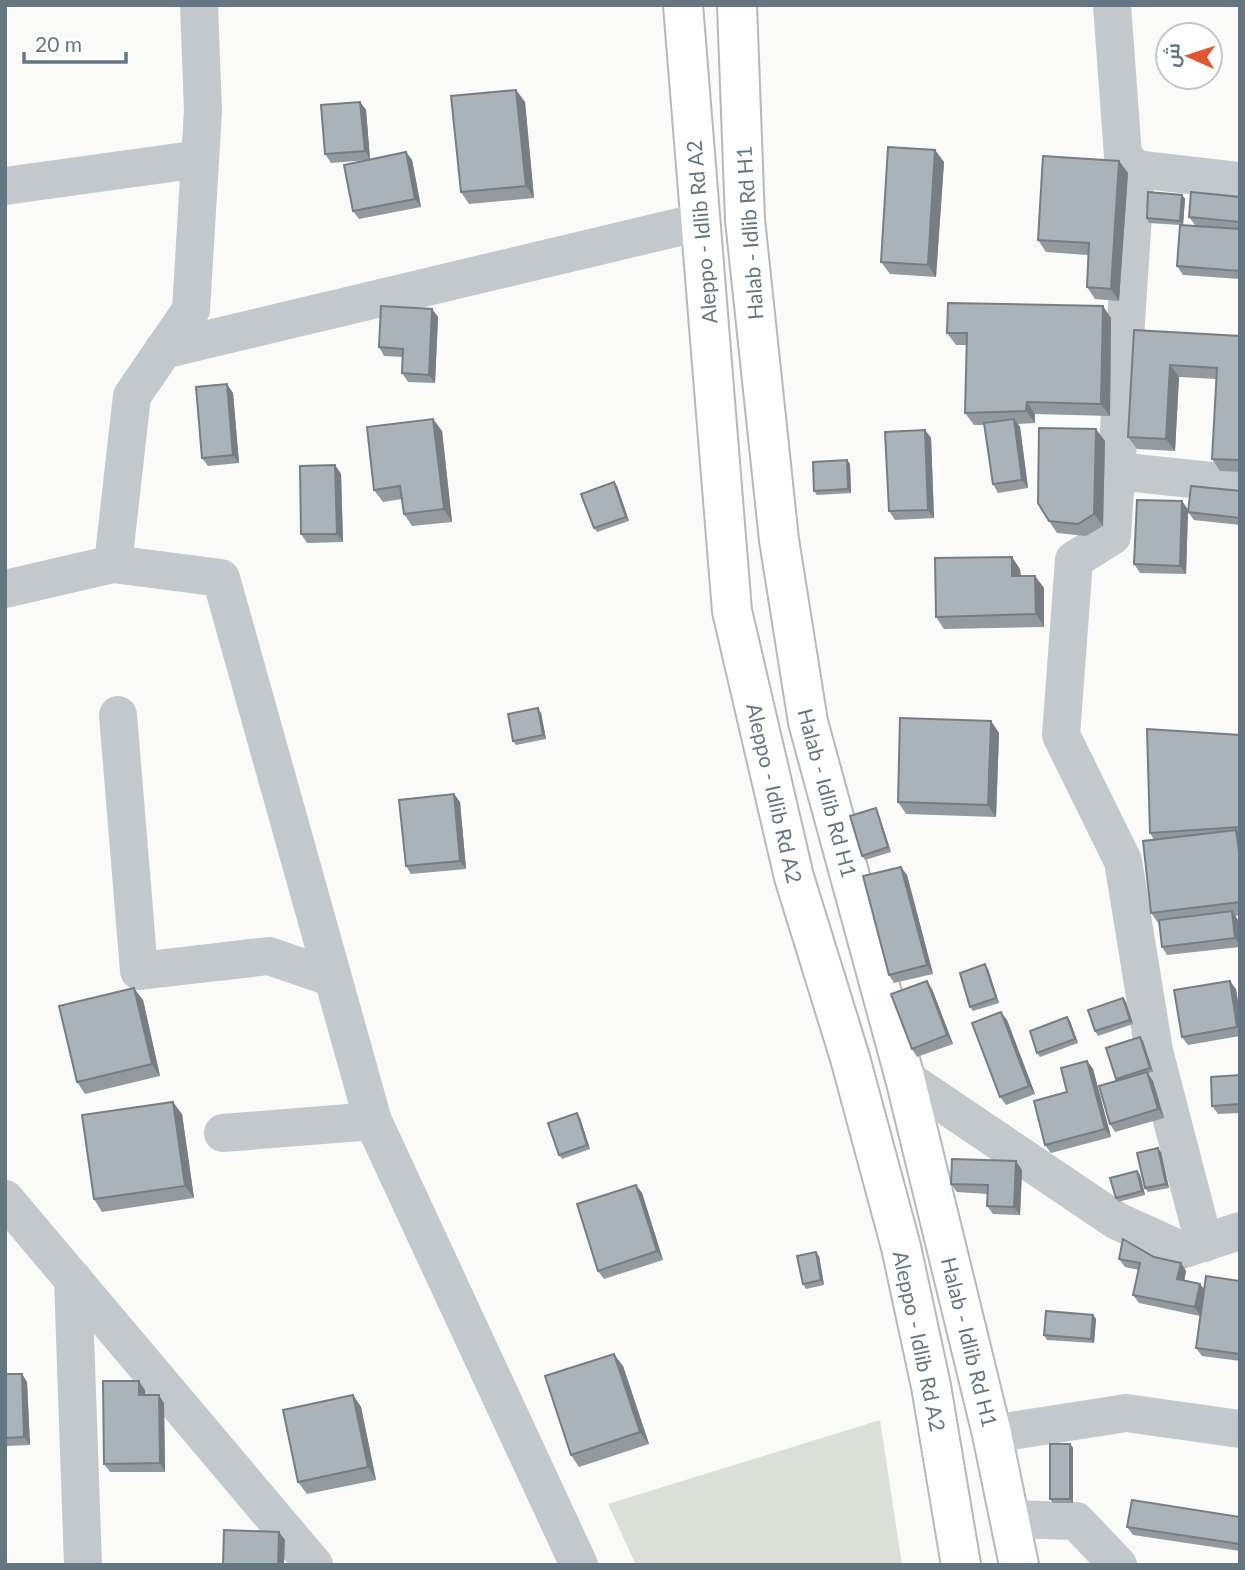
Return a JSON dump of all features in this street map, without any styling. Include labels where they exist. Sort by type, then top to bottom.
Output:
[{"type":"highway","name":"Aleppo - Idlib Rd A2","points":[[683,5],[732,611],[794,877],[850,1058],[901,1247],[931,1386],[961,1565]]},
{"type":"highway","name":"Halab - Idlib Rd H1","points":[[737,5],[745,220],[783,566],[808,722],[905,1078],[992,1434],[1019,1565]]},
{"type":"street","points":[[113,564],[132,396],[191,310],[203,111],[199,5]]},
{"type":"street","points":[[1112,5],[1122,156],[1136,169],[1240,181]]},
{"type":"street","points":[[5,186],[200,159]]},
{"type":"street","points":[[1136,169],[1112,536],[1074,561],[1061,735],[1123,860],[1154,1051],[1204,1243]]},
{"type":"street","points":[[163,350],[700,222]]},
{"type":"street","points":[[1116,471],[1240,484]]},
{"type":"street","points":[[5,589],[113,564],[221,578],[373,1121],[579,1565]]},
{"type":"street","points":[[118,715],[139,971],[269,956],[333,978]]},
{"type":"street","points":[[905,1078],[1117,1221],[1181,1250],[1240,1231]]},
{"type":"street","points":[[222,1133],[373,1121]]},
{"type":"street","points":[[5,1199],[314,1565]]},
{"type":"street","points":[[73,1279],[83,1565]]},
{"type":"street","points":[[992,1434],[1126,1413],[1240,1429]]},
{"type":"street","points":[[1011,1519],[1076,1521],[1118,1565]]},
{"type":"shaded area","points":[[880,1420],[902,1565],[636,1565],[608,1504]]},
{"type":"building","points":[[516,90],[526,186],[461,192],[451,96]]},
{"type":"building","points":[[360,102],[365,151],[325,154],[321,105]]},
{"type":"building","points":[[888,147],[935,150],[928,265],[881,262]]},
{"type":"building","points":[[406,152],[415,199],[353,211],[344,165]]},
{"type":"building","points":[[1043,156],[1119,161],[1111,289],[1087,287],[1089,243],[1038,240]]},
{"type":"building","points":[[1148,192],[1182,195],[1180,221],[1147,218]]},
{"type":"building","points":[[1191,192],[1240,197],[1240,222],[1189,217]]},
{"type":"building","points":[[1180,225],[1240,229],[1240,271],[1177,266]]},
{"type":"building","points":[[948,303],[1103,306],[1101,404],[1027,402],[1026,411],[965,413],[967,333],[947,333]]},
{"type":"building","points":[[381,306],[432,309],[429,375],[402,373],[403,349],[379,347]]},
{"type":"building","points":[[1134,330],[1240,336],[1240,460],[1212,459],[1217,368],[1170,365],[1166,439],[1128,437]]},
{"type":"building","points":[[227,384],[233,455],[202,458],[196,387]]},
{"type":"building","points":[[433,419],[444,509],[404,514],[400,486],[374,490],[367,427]]},
{"type":"building","points":[[1014,419],[1022,480],[993,484],[984,423]]},
{"type":"building","points":[[1039,428],[1096,429],[1094,514],[1078,524],[1049,521],[1038,503]]},
{"type":"building","points":[[925,430],[928,510],[889,511],[885,432]]},
{"type":"building","points":[[847,460],[848,489],[814,491],[813,462]]},
{"type":"building","points":[[335,465],[337,534],[301,534],[300,466]]},
{"type":"building","points":[[614,482],[626,517],[594,528],[581,494]]},
{"type":"building","points":[[1191,486],[1240,491],[1240,518],[1188,512]]},
{"type":"building","points":[[1137,500],[1182,501],[1180,566],[1134,564]]},
{"type":"building","points":[[1012,557],[1012,576],[1035,576],[1036,614],[936,617],[935,558]]},
{"type":"building","points":[[538,708],[543,735],[513,741],[508,714]]},
{"type":"building","points":[[900,718],[991,721],[988,805],[898,802]]},
{"type":"building","points":[[1147,729],[1240,735],[1240,827],[1150,833]]},
{"type":"building","points":[[454,794],[460,861],[406,866],[399,800]]},
{"type":"building","points":[[876,808],[888,847],[862,856],[850,816]]},
{"type":"building","points":[[1236,830],[1240,859],[1240,902],[1151,913],[1143,841]]},
{"type":"building","points":[[901,867],[927,965],[889,975],[863,876]]},
{"type":"building","points":[[1232,911],[1235,938],[1162,947],[1159,920]]},
{"type":"building","points":[[985,964],[996,998],[970,1007],[960,973]]},
{"type":"building","points":[[927,981],[947,1035],[912,1049],[891,994]]},
{"type":"building","points":[[1230,981],[1237,1027],[1182,1037],[1174,990]]},
{"type":"building","points":[[134,988],[152,1064],[77,1082],[59,1006]]},
{"type":"building","points":[[1123,998],[1130,1020],[1095,1031],[1088,1010]]},
{"type":"building","points":[[1001,1012],[1029,1086],[1000,1097],[972,1023]]},
{"type":"building","points":[[1067,1017],[1075,1039],[1037,1053],[1030,1031]]},
{"type":"building","points":[[1140,1037],[1150,1068],[1116,1079],[1106,1048]]},
{"type":"building","points":[[1087,1061],[1105,1129],[1045,1145],[1034,1101],[1067,1092],[1061,1068]]},
{"type":"building","points":[[1147,1072],[1158,1109],[1110,1124],[1099,1086]]},
{"type":"building","points":[[1240,1075],[1240,1104],[1212,1106],[1211,1077]]},
{"type":"building","points":[[173,1102],[185,1186],[94,1199],[82,1115]]},
{"type":"building","points":[[577,1113],[587,1145],[559,1155],[548,1123]]},
{"type":"building","points":[[1158,1148],[1166,1184],[1145,1188],[1137,1153]]},
{"type":"building","points":[[952,1159],[1016,1161],[1014,1207],[987,1206],[988,1185],[951,1184]]},
{"type":"building","points":[[1137,1171],[1142,1191],[1116,1198],[1110,1178]]},
{"type":"building","points":[[636,1185],[657,1251],[598,1271],[577,1204]]},
{"type":"building","points":[[1123,1239],[1154,1257],[1181,1263],[1177,1279],[1200,1284],[1195,1307],[1133,1295],[1140,1263],[1119,1259]]},
{"type":"building","points":[[816,1252],[821,1280],[803,1284],[797,1256]]},
{"type":"building","points":[[1206,1276],[1240,1281],[1240,1354],[1196,1348]]},
{"type":"building","points":[[1046,1311],[1093,1315],[1091,1339],[1044,1335]]},
{"type":"building","points":[[614,1354],[640,1432],[571,1455],[545,1376]]},
{"type":"building","points":[[5,1374],[22,1374],[24,1437],[5,1438]]},
{"type":"building","points":[[103,1381],[139,1381],[139,1395],[159,1395],[160,1463],[104,1464]]},
{"type":"building","points":[[353,1395],[368,1467],[298,1482],[283,1410]]},
{"type":"building","points":[[1050,1444],[1070,1444],[1070,1499],[1050,1499]]},
{"type":"building","points":[[1132,1500],[1240,1517],[1240,1544],[1127,1527]]},
{"type":"building","points":[[224,1530],[279,1532],[278,1565],[223,1565]]}]
